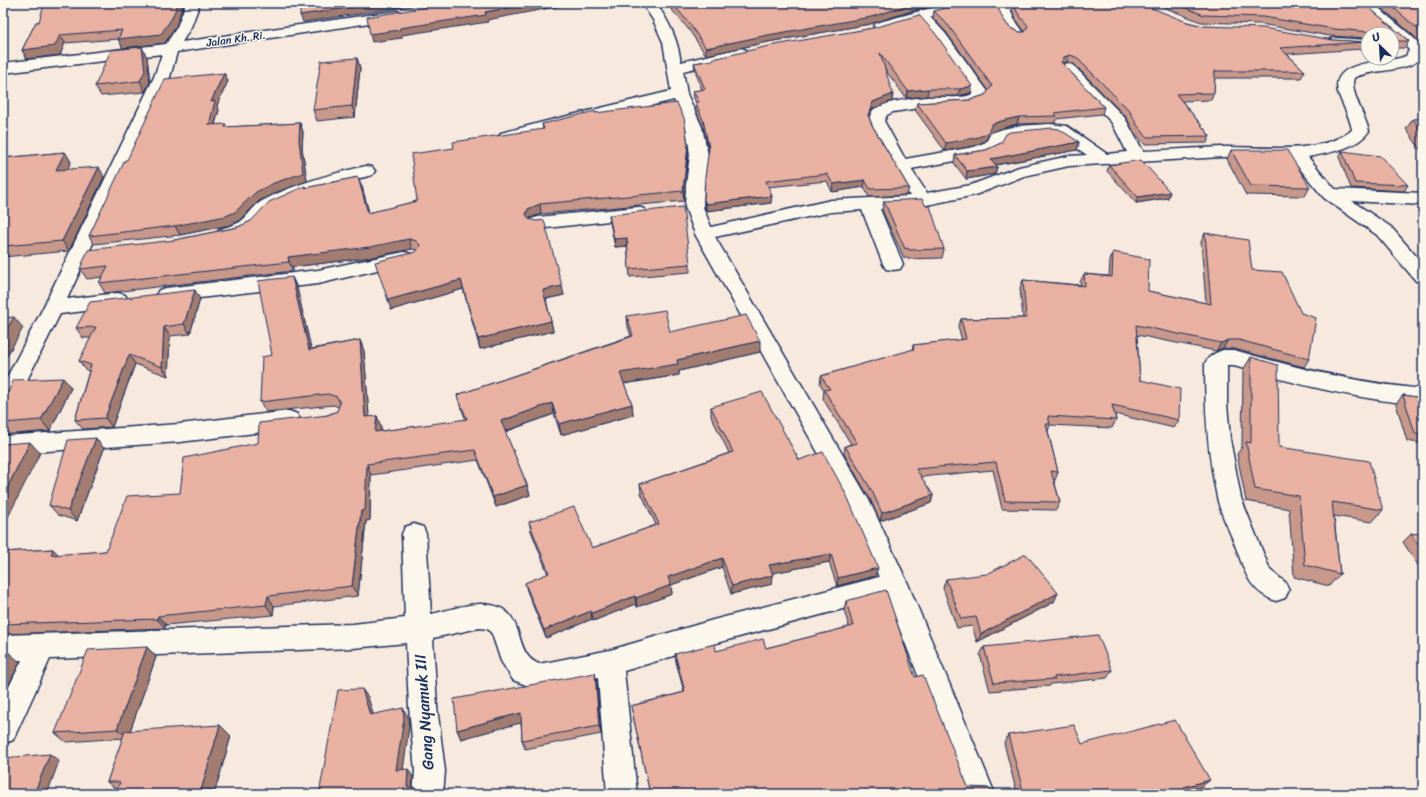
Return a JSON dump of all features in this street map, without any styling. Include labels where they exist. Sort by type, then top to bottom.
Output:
[{"type":"street","points":[[3,406],[53,308],[87,253],[162,77],[171,48],[184,27],[193,3]]},
{"type":"street","points":[[649,3],[660,20],[670,42],[679,94],[694,127],[699,155],[695,184],[686,207],[704,234],[857,500],[895,584],[980,794]]},
{"type":"street","points":[[864,31],[942,9],[1046,3]]},
{"type":"street","points":[[1366,3],[1387,26]]},
{"type":"street","points":[[1001,6],[1007,20],[1018,34]]},
{"type":"street","name":"Jalan Kh. Ri.","points":[[3,68],[171,48],[407,13]]},
{"type":"street","points":[[920,14],[940,36],[981,93],[978,98],[968,101],[926,102],[890,108],[880,112],[876,121],[884,138],[902,165],[922,200]]},
{"type":"street","points":[[1323,40],[1360,43]]},
{"type":"street","points":[[1400,41],[1417,50],[1410,59],[1400,62]]},
{"type":"street","points":[[674,68],[752,51]]},
{"type":"street","points":[[704,234],[831,206],[868,203],[896,203],[922,200],[975,190],[1020,172],[1069,161],[1222,152],[1310,152],[1334,146],[1352,138],[1360,131],[1359,120],[1346,90],[1345,80],[1347,76],[1357,69],[1382,66]]},
{"type":"street","points":[[1068,68],[1102,102],[1118,121],[1137,156]]},
{"type":"street","points":[[507,137],[553,124],[679,94]]},
{"type":"street","points":[[902,165],[978,152],[992,146],[997,137],[1003,134],[1038,129],[1061,130],[1104,159]]},
{"type":"street","points":[[1295,152],[1330,194],[1384,231],[1423,276]]},
{"type":"street","points":[[211,237],[235,231],[247,226],[266,206],[284,197],[316,185],[366,171]]},
{"type":"street","points":[[1330,194],[1423,199]]},
{"type":"street","points":[[868,203],[892,264]]},
{"type":"street","points":[[538,223],[655,211]]},
{"type":"street","points":[[53,308],[318,278],[412,256]]},
{"type":"street","points":[[1276,590],[1260,577],[1229,498],[1219,440],[1216,404],[1216,363],[1223,358],[1234,358],[1302,378],[1343,387],[1423,397]]},
{"type":"street","points":[[3,445],[180,433],[310,418]]},
{"type":"street","name":"Gang Nyamuk III","points":[[414,534],[423,707],[430,771],[428,794]]},
{"type":"street","points":[[3,648],[353,636],[419,630],[479,616],[495,618],[504,628],[511,652],[523,671],[539,677],[610,663],[713,632],[895,584]]},
{"type":"street","points":[[3,730],[42,646]]},
{"type":"street","points":[[610,663],[622,794]]},
{"type":"building","points":[[45,3],[178,3],[172,18],[161,34],[118,39],[122,30],[60,35],[55,46],[22,50],[36,22],[39,22]]},
{"type":"building","points":[[300,3],[378,3],[300,15]]},
{"type":"building","points":[[451,3],[535,3],[485,12],[486,15],[370,34],[367,17]]},
{"type":"building","points":[[672,3],[915,3],[871,17],[768,35],[706,48],[689,23]]},
{"type":"building","points":[[1139,3],[1187,22],[1203,26],[1263,28],[1333,40],[1360,42],[1280,48],[1305,71],[1215,71],[1214,93],[1176,94],[1210,136],[1147,137],[1137,125],[1129,110],[1076,57],[1070,55],[1064,57],[1061,62],[1104,107],[1054,113],[1057,116],[1019,117],[1005,120],[992,124],[987,134],[975,138],[946,143],[917,103],[970,100],[985,95],[992,86],[948,25],[934,11],[945,8],[997,5],[1003,19],[1010,28],[1019,32],[1025,32],[1028,26],[1017,12],[1014,4]]},
{"type":"building","points":[[1173,3],[1366,3],[1391,26],[1360,26],[1360,31],[1334,29],[1263,17],[1204,15]]},
{"type":"building","points":[[1388,3],[1423,3],[1423,35],[1417,28]]},
{"type":"building","points":[[919,15],[935,33],[972,86],[960,89],[928,89],[908,91],[880,53],[893,94],[873,102],[868,115],[872,125],[909,188],[870,189],[865,180],[833,184],[827,174],[766,181],[772,196],[706,204],[704,200],[705,177],[709,148],[703,120],[696,103],[699,102],[693,91],[705,89],[694,63],[714,60],[713,59],[769,46],[873,28]]},
{"type":"building","points":[[1400,34],[1409,41],[1400,41]]},
{"type":"building","points":[[142,47],[145,71],[140,81],[95,86],[111,50]]},
{"type":"building","points":[[357,58],[352,106],[313,110],[321,61]]},
{"type":"building","points":[[224,73],[211,102],[215,101],[209,125],[226,124],[225,127],[300,123],[299,140],[303,173],[274,183],[256,192],[235,212],[226,216],[175,226],[89,236],[165,79]]},
{"type":"building","points":[[677,103],[684,118],[688,145],[683,191],[540,204],[528,209],[526,214],[529,219],[536,221],[544,220],[562,286],[543,290],[551,321],[478,339],[461,280],[388,300],[375,262],[416,252],[420,245],[416,241],[409,239],[370,247],[288,257],[289,262],[99,283],[108,266],[80,269],[88,250],[175,240],[238,227],[251,221],[269,202],[305,186],[305,188],[358,177],[368,213],[417,201],[411,154],[454,148],[453,142],[544,129],[542,124],[595,111],[595,113]]},
{"type":"building","points":[[1413,119],[1423,119],[1423,133]]},
{"type":"building","points":[[1052,128],[1059,129],[1079,142],[991,159],[997,167],[967,171],[955,155],[986,150],[1001,143],[1006,134],[1010,132]]},
{"type":"building","points":[[1231,150],[1287,150],[1310,187],[1251,186]]},
{"type":"building","points":[[1342,151],[1380,156],[1408,185],[1355,183]]},
{"type":"building","points":[[65,152],[56,170],[99,167],[62,241],[3,246],[3,158]]},
{"type":"building","points":[[1141,160],[1170,192],[1138,197],[1109,165]]},
{"type":"building","points":[[922,199],[926,206],[930,206],[944,249],[905,249],[884,201]]},
{"type":"building","points":[[683,207],[690,264],[629,269],[627,238],[614,239],[609,215]]},
{"type":"building","points":[[1205,233],[1248,240],[1252,270],[1282,272],[1301,313],[1316,318],[1309,359],[1239,340],[1228,340],[1221,343],[1136,325],[1140,380],[1180,389],[1179,420],[1112,405],[1116,420],[1048,416],[1050,424],[1046,424],[1058,472],[1051,471],[1060,502],[1005,501],[996,462],[916,469],[933,495],[882,513],[872,491],[845,446],[857,443],[824,390],[830,389],[821,376],[914,349],[913,345],[966,339],[961,319],[1026,318],[1023,280],[1085,286],[1084,274],[1112,277],[1113,252],[1149,259],[1148,291],[1211,304]]},
{"type":"building","points":[[292,277],[309,350],[360,340],[365,417],[377,416],[375,432],[467,419],[457,395],[633,336],[627,316],[665,310],[670,332],[746,315],[760,341],[677,360],[678,364],[620,373],[632,404],[559,424],[552,403],[501,421],[527,485],[493,497],[475,450],[367,464],[365,510],[361,511],[352,586],[268,596],[266,605],[158,616],[157,619],[3,624],[3,552],[53,549],[51,555],[106,551],[127,496],[180,493],[184,458],[258,443],[259,423],[328,415],[337,411],[340,403],[337,397],[328,394],[260,402],[262,357],[272,355],[258,281]]},
{"type":"building","points":[[195,290],[184,324],[164,327],[162,367],[129,355],[105,418],[75,420],[91,365],[79,361],[96,327],[76,328],[90,302]]},
{"type":"building","points":[[14,317],[3,336],[3,318]]},
{"type":"building","points":[[1251,357],[1278,365],[1279,447],[1369,461],[1383,510],[1332,502],[1340,574],[1305,565],[1299,496],[1255,489],[1246,442],[1251,443]]},
{"type":"building","points":[[63,378],[41,420],[3,423],[3,402],[14,380]]},
{"type":"building","points":[[762,392],[799,460],[823,452],[847,496],[878,568],[838,578],[831,554],[769,565],[773,575],[732,586],[722,558],[668,577],[671,585],[636,598],[635,596],[592,613],[591,611],[544,630],[525,583],[549,573],[529,522],[574,507],[592,548],[659,524],[640,484],[733,452],[711,407]]},
{"type":"building","points":[[1403,395],[1423,398],[1423,434],[1415,433]]},
{"type":"building","points":[[96,438],[68,511],[49,505],[68,440]]},
{"type":"building","points":[[30,442],[3,496],[3,444]]},
{"type":"building","points":[[1423,533],[1423,552],[1411,534]]},
{"type":"building","points":[[1026,554],[1058,593],[981,634],[976,617],[961,619],[946,579],[987,574]]},
{"type":"building","points":[[886,590],[915,677],[923,675],[968,787],[990,788],[993,794],[650,794],[631,706],[685,692],[675,654],[715,644],[716,651],[763,639],[766,648],[853,626],[846,601]]},
{"type":"building","points":[[1098,635],[1112,670],[1054,677],[1055,679],[994,683],[984,647]]},
{"type":"building","points":[[147,647],[117,729],[55,733],[88,650]]},
{"type":"building","points":[[8,652],[3,663],[3,653]]},
{"type":"building","points":[[595,673],[599,726],[522,740],[521,713],[457,730],[454,699]]},
{"type":"building","points":[[362,689],[370,715],[403,708],[404,719],[396,770],[408,769],[407,787],[415,788],[414,794],[319,794],[338,690]]},
{"type":"building","points":[[1175,720],[1210,780],[1184,787],[1188,794],[1024,794],[1008,735],[1074,725],[1082,744]]},
{"type":"building","points":[[220,725],[200,794],[115,794],[120,782],[107,782],[125,731]]},
{"type":"building","points":[[50,754],[34,794],[3,794],[3,758]]}]
